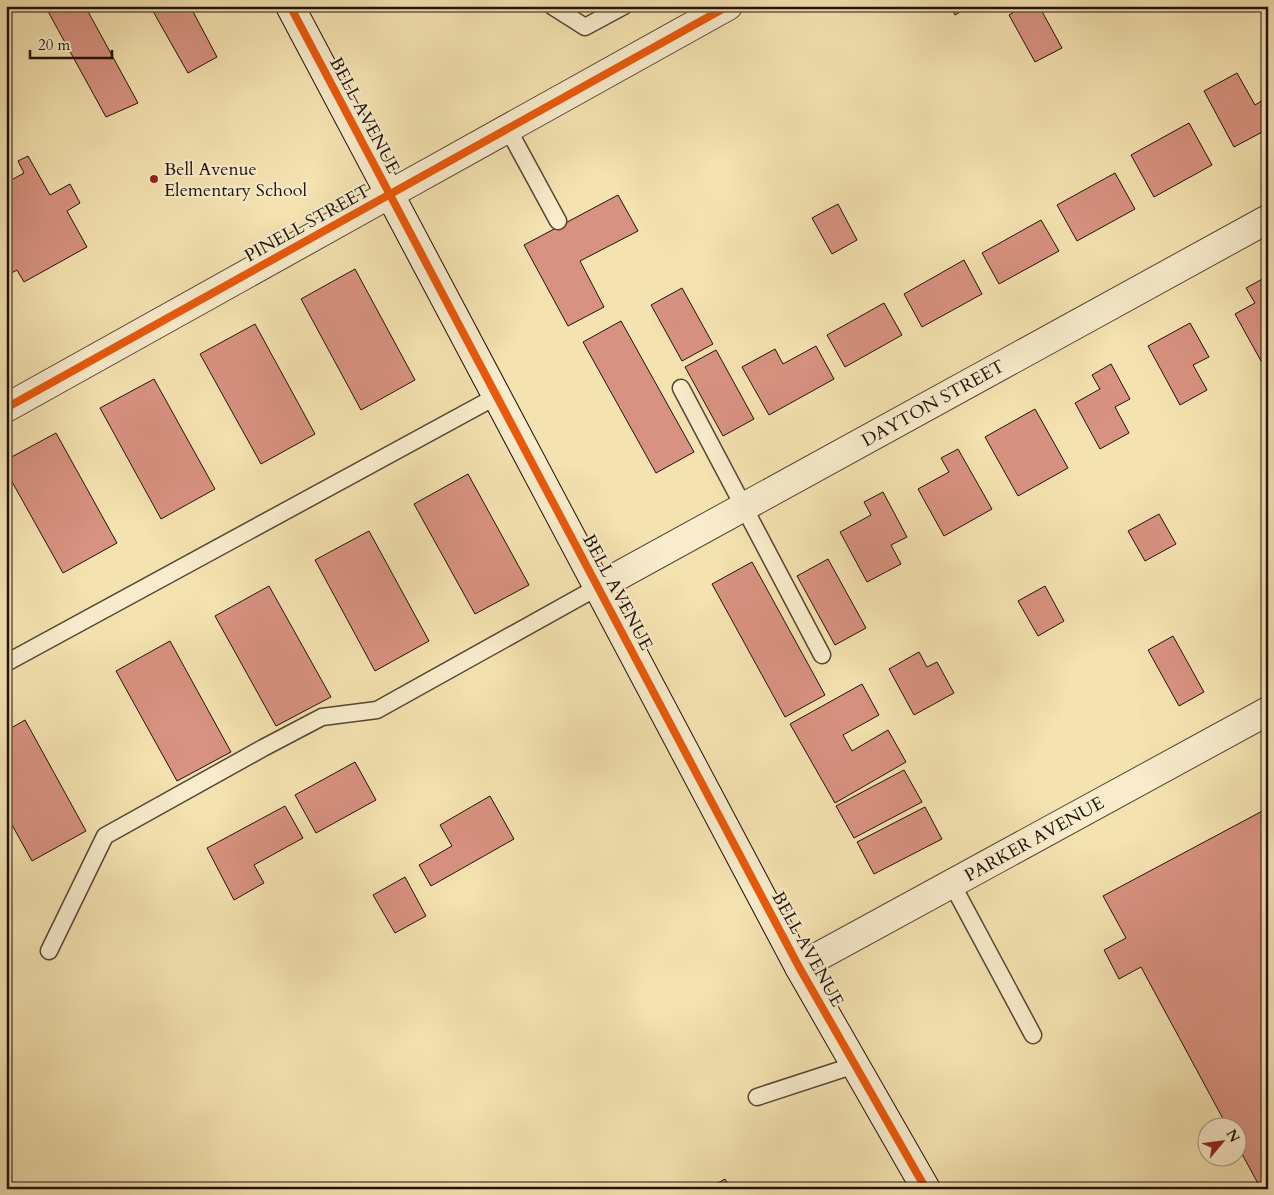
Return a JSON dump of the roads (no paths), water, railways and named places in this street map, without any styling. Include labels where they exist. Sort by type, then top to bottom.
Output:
[{"type":"street","name":"BELL AVENUE","points":[[290,6],[799,967],[926,1189]]},
{"type":"street","name":"PINELL STREET","points":[[6,408],[728,6]]},
{"type":"street","name":"DAYTON STREET","points":[[598,587],[1268,219]]},
{"type":"street","name":"PARKER AVENUE","points":[[799,967],[1268,712]]},
{"type":"lane","points":[[552,6],[585,27],[624,6]]},
{"type":"lane","points":[[508,129],[558,221]]},
{"type":"lane","points":[[681,388],[822,654]]},
{"type":"lane","points":[[6,663],[497,396]]},
{"type":"lane","points":[[49,951],[105,836],[322,717],[377,710],[598,587]]},
{"type":"lane","points":[[952,884],[1032,1035]]},
{"type":"lane","points":[[757,1097],[855,1065]]},
{"type":"place","name":"Bell Avenue Elementary School","points":[[154,179]]}]
